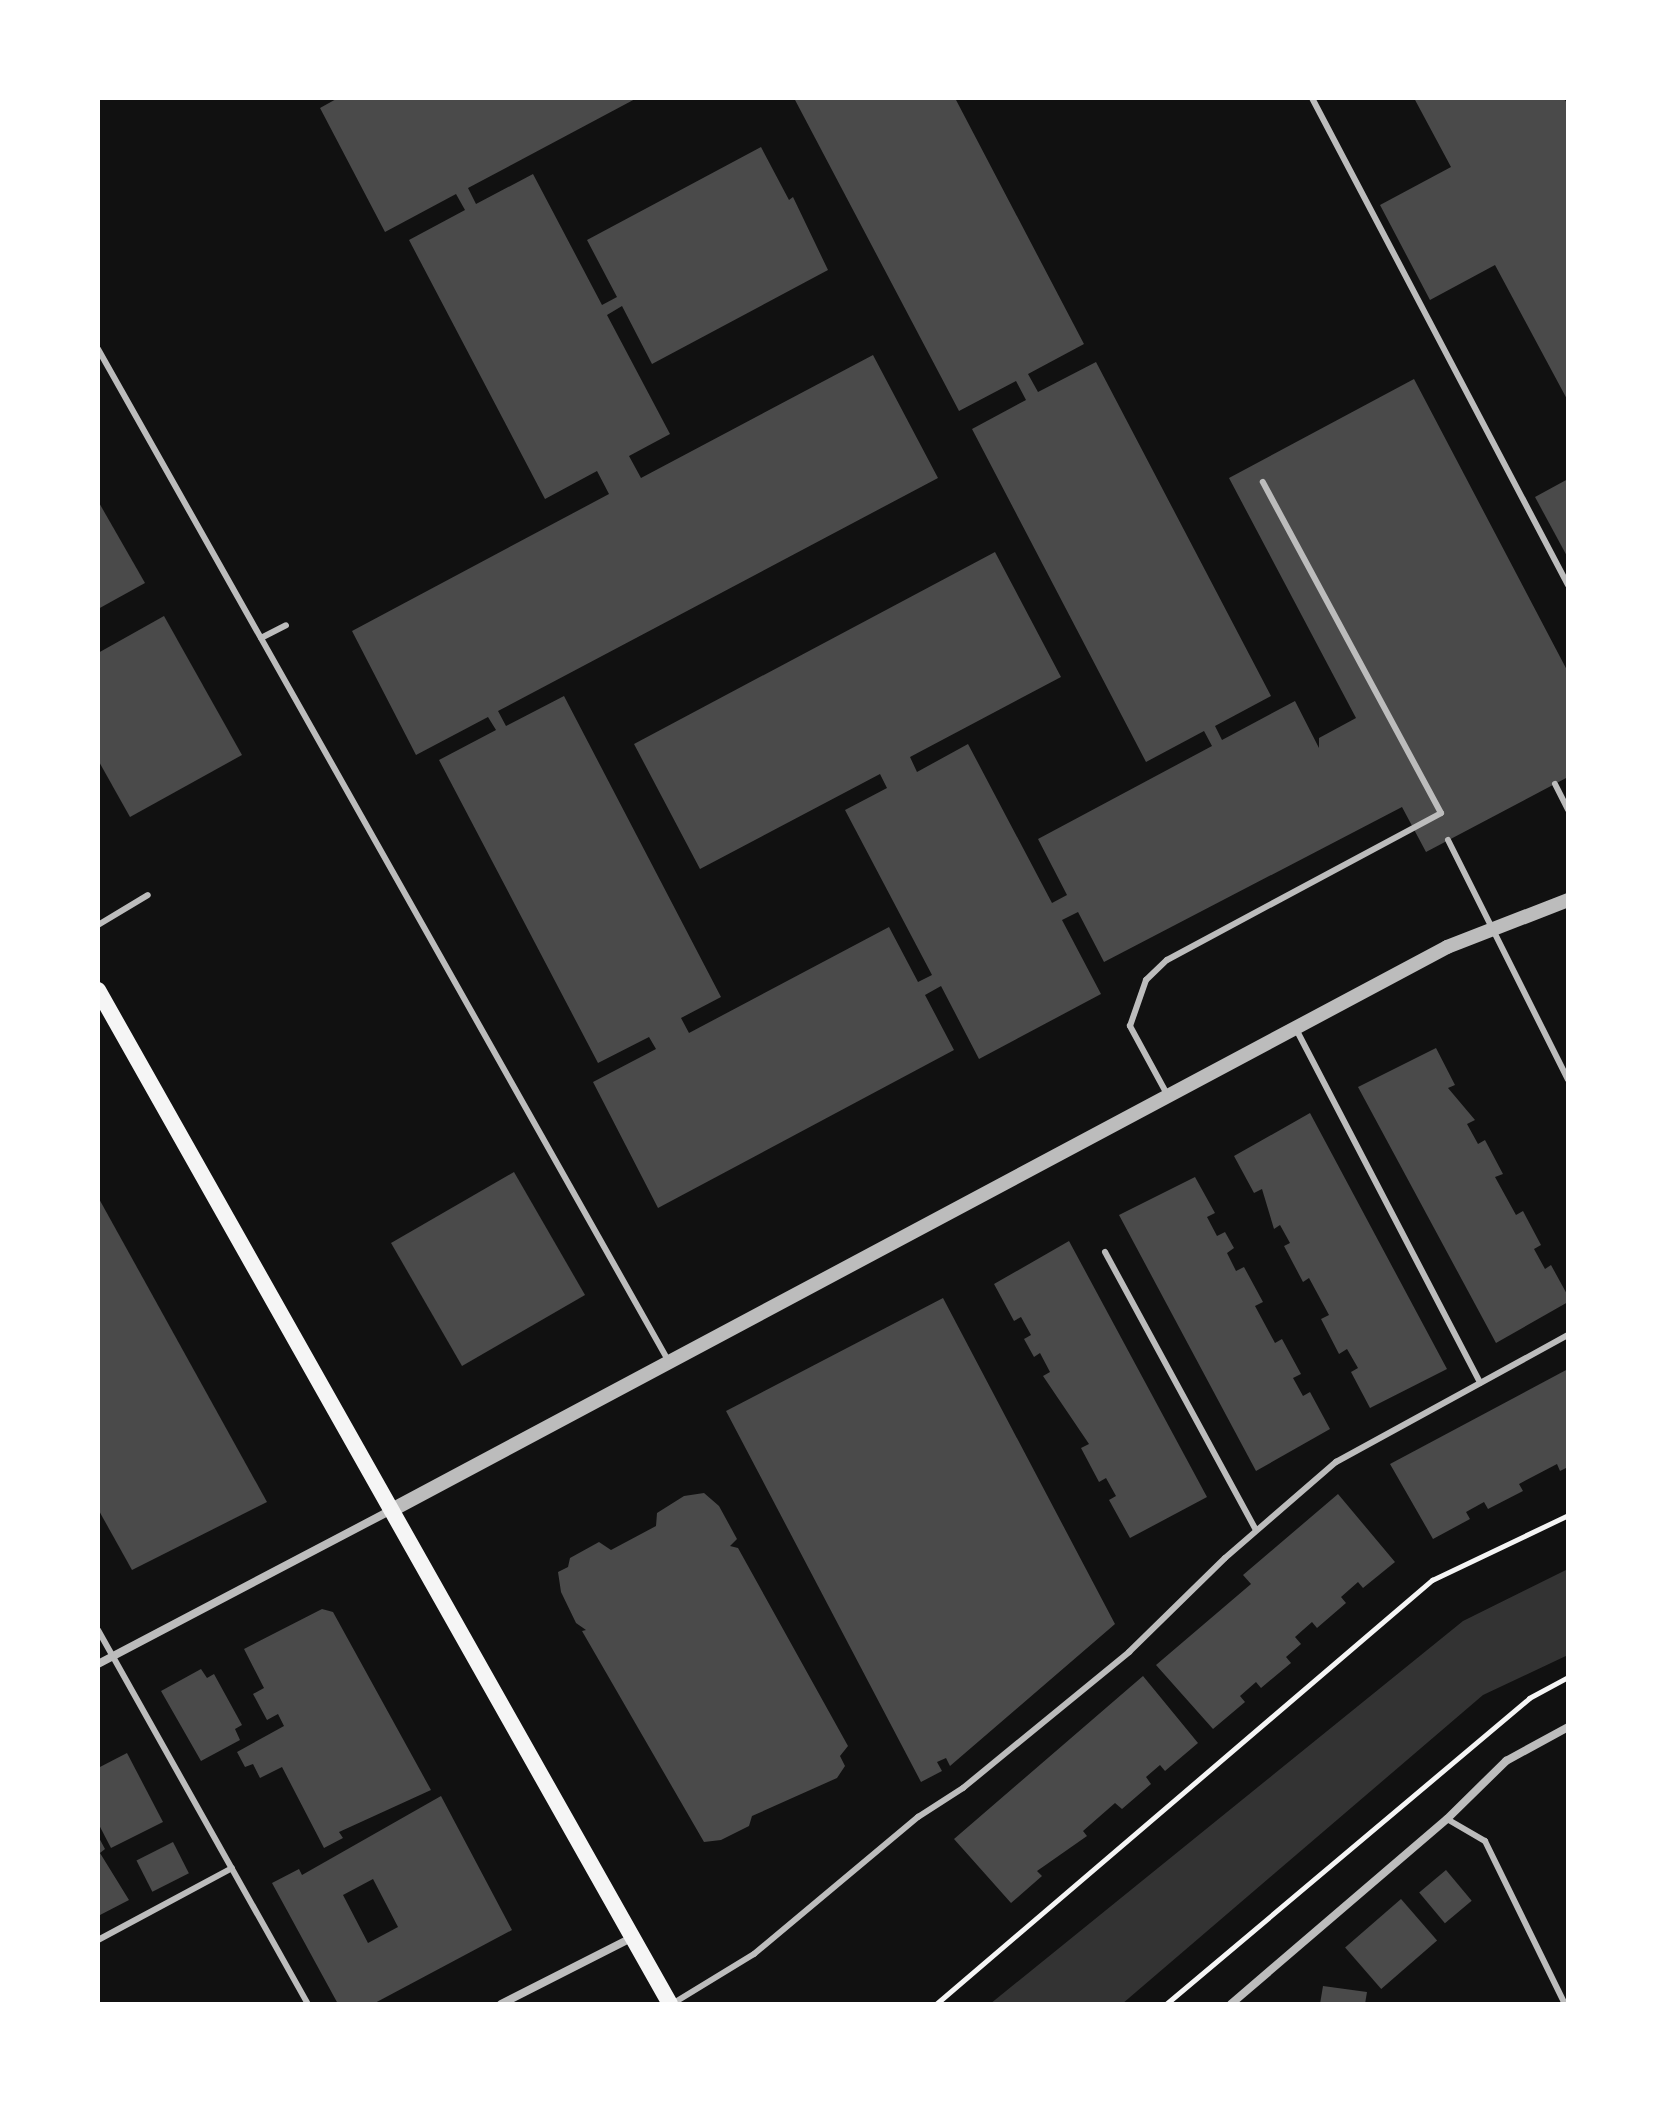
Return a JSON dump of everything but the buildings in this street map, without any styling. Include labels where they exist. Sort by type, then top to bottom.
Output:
[{"type":"main road","points":[[98,990],[671,2004]]},
{"type":"street","points":[[98,1664],[1296,1029],[1495,926],[1568,900]]},
{"type":"street","points":[[1231,2004],[1447,1819],[1506,1761],[1568,1727]]},
{"type":"street","points":[[501,2004],[631,1938]]},
{"type":"lane","points":[[1312,98],[1568,585]]},
{"type":"lane","points":[[98,349],[669,1361]]},
{"type":"lane","points":[[1168,1096],[1130,1026],[1146,980],[1167,960],[1441,813],[1263,482]]},
{"type":"lane","points":[[261,638],[286,625]]},
{"type":"lane","points":[[1555,784],[1568,810]]},
{"type":"lane","points":[[1448,840],[1495,926],[1568,1080]]},
{"type":"lane","points":[[98,925],[148,895]]},
{"type":"lane","points":[[1296,1029],[1480,1383]]},
{"type":"lane","points":[[1105,1252],[1256,1530]]},
{"type":"lane","points":[[671,2004],[754,1954],[918,1817],[963,1788],[1129,1652],[1256,1530],[1336,1462],[1568,1335]]},
{"type":"lane","points":[[98,1630],[308,2004]]},
{"type":"lane","points":[[1447,1819],[1485,1841],[1565,2004]]},
{"type":"lane","points":[[98,1940],[232,1868]]},
{"type":"path","points":[[936,2004],[1432,1580],[1568,1515]]},
{"type":"path","points":[[1166,2004],[1529,1698],[1568,1677]]},
{"type":"shaded area","points":[[1568,1569],[1568,1655],[1483,1695],[1122,2004],[990,2004],[1463,1621]]}]
